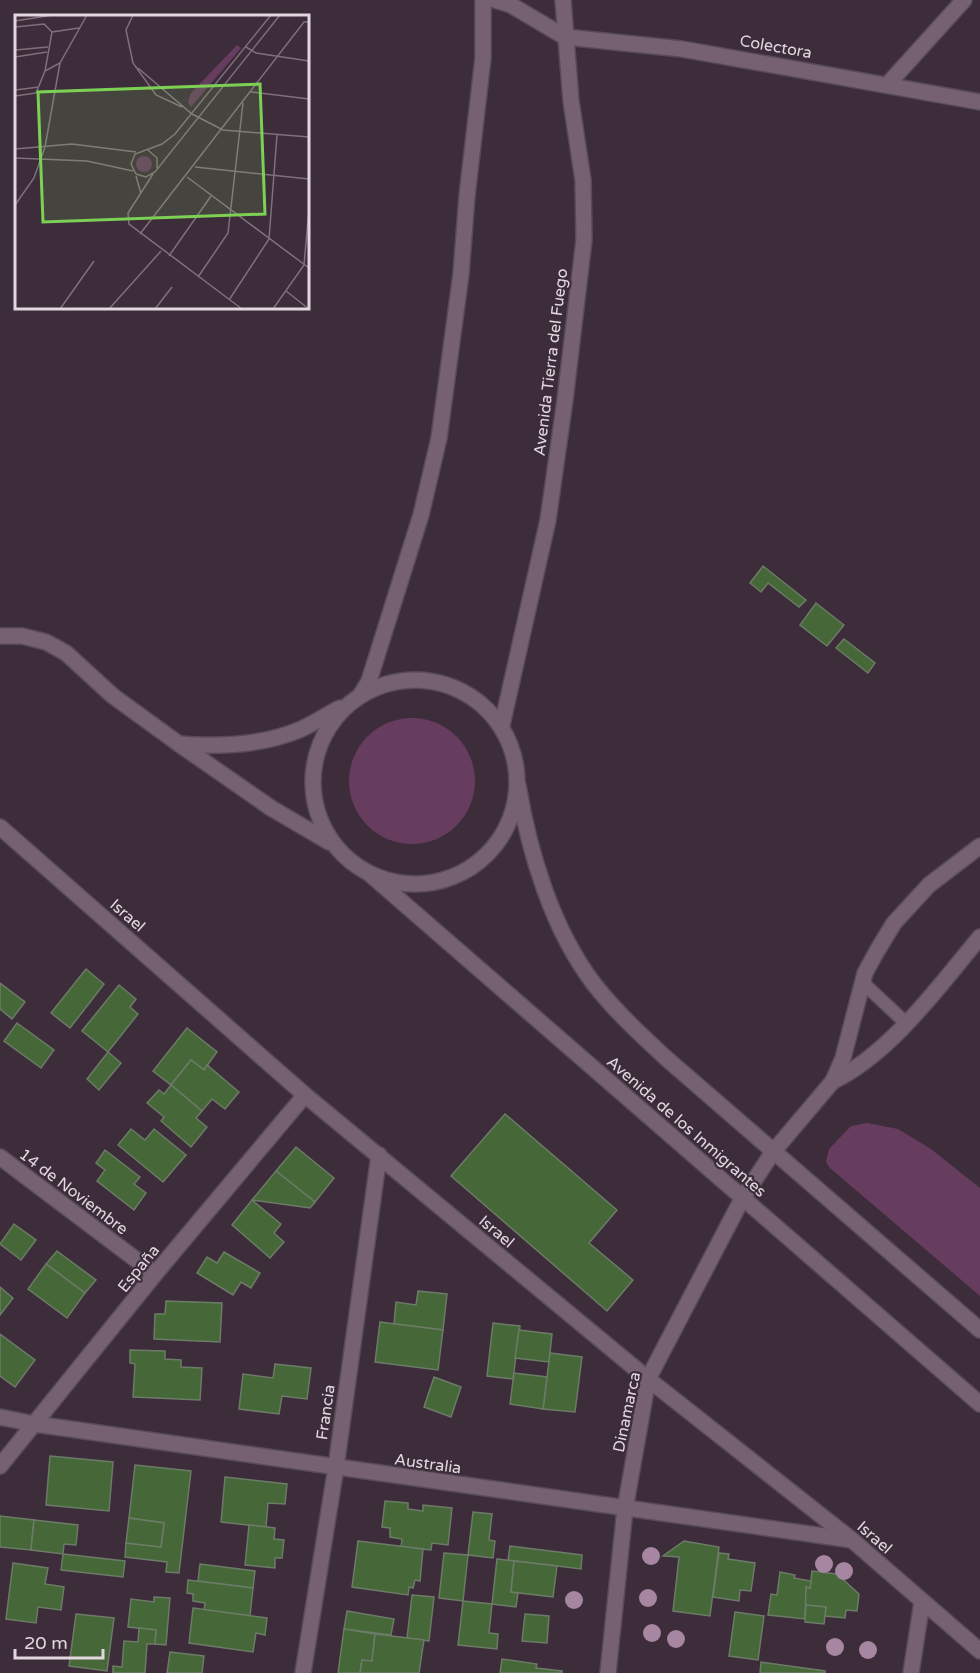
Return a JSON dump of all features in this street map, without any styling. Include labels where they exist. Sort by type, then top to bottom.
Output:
[{"type":"street","points":[[334,846],[317,811],[313,788],[315,764],[321,742],[333,721],[355,700],[369,681],[421,515],[439,438],[461,274],[467,196],[483,58],[483,0]]},
{"type":"street","points":[[495,0],[511,5],[565,37]]},
{"type":"street","name":"Avenida Tierra del Fuego","points":[[502,725],[548,520],[584,240],[583,180],[571,101],[563,0]]},
{"type":"street","points":[[888,84],[964,0]]},
{"type":"street","name":"Colectora","points":[[565,37],[682,49],[980,102]]},
{"type":"street","points":[[0,636],[28,637],[46,642],[66,653],[113,696],[271,808],[307,827],[371,875],[400,884],[427,885],[453,878],[476,865],[495,847],[509,825],[516,805],[518,785]]},
{"type":"street","points":[[179,744],[236,744],[299,730],[391,682],[414,680],[436,682],[458,688],[474,698],[502,725],[511,745],[525,828],[542,883],[573,952],[594,984],[647,1041],[980,1330]]},
{"type":"street","name":"Israel","points":[[0,827],[305,1095],[648,1379],[852,1540],[980,1651]]},
{"type":"street","points":[[833,1082],[843,1058],[866,973],[894,923],[934,879],[980,846]]},
{"type":"street","name":"Avenida de los Inmigrantes","points":[[371,875],[980,1404]]},
{"type":"street","points":[[833,1082],[850,1074],[906,1023],[980,937]]},
{"type":"street","name":"Dinamarca","points":[[608,1673],[624,1509],[648,1379],[742,1199],[774,1152],[833,1082]]},
{"type":"street","name":"España","points":[[0,1466],[155,1274],[305,1095]]},
{"type":"street","name":"Francia","points":[[303,1673],[336,1467],[379,1155]]},
{"type":"street","name":"14 de Noviembre","points":[[0,1157],[155,1274]]},
{"type":"street","name":"Australia","points":[[0,1417],[35,1424],[852,1540]]},
{"type":"street","points":[[911,1673],[922,1602]]},
{"type":"lane","points":[[863,983],[906,1023]]},
{"type":"shaded area","points":[[412,718],[436,723],[456,737],[470,757],[475,781],[470,805],[456,825],[436,839],[412,844],[388,839],[368,825],[354,805],[349,781],[354,757],[368,737],[388,723]]},
{"type":"shaded area","points":[[867,1123],[898,1129],[931,1149],[980,1188],[980,1296],[830,1168],[826,1162],[829,1149],[851,1126]]},
{"type":"building","points":[[763,566],[806,600],[799,607],[768,583],[761,592],[750,583]]},
{"type":"building","points":[[816,603],[844,625],[827,646],[800,625]]},
{"type":"building","points":[[844,639],[875,663],[868,673],[836,648]]},
{"type":"building","points":[[86,969],[104,984],[70,1028],[51,1013]]},
{"type":"building","points":[[0,983],[25,1002],[12,1019],[0,1009]]},
{"type":"building","points":[[119,985],[136,999],[130,1007],[138,1014],[108,1052],[82,1031]]},
{"type":"building","points":[[17,1023],[54,1050],[41,1068],[4,1041]]},
{"type":"building","points":[[187,1028],[217,1052],[204,1070],[191,1060],[171,1085],[153,1071]]},
{"type":"building","points":[[108,1052],[121,1063],[99,1090],[87,1079]]},
{"type":"building","points":[[191,1060],[204,1070],[207,1065],[239,1092],[225,1109],[212,1099],[202,1111],[171,1085]]},
{"type":"building","points":[[171,1085],[202,1111],[196,1118],[207,1127],[191,1147],[161,1121],[164,1117],[147,1103],[159,1090],[164,1094]]},
{"type":"building","points":[[505,1114],[617,1210],[589,1243],[633,1280],[607,1311],[451,1176]]},
{"type":"building","points":[[131,1129],[145,1140],[154,1129],[186,1155],[163,1182],[118,1145]]},
{"type":"building","points":[[296,1147],[334,1178],[315,1202],[276,1171]]},
{"type":"building","points":[[105,1150],[140,1177],[134,1184],[146,1193],[134,1210],[97,1181],[105,1170],[96,1163]]},
{"type":"building","points":[[276,1171],[315,1202],[310,1208],[252,1200]]},
{"type":"building","points":[[252,1200],[281,1224],[274,1233],[284,1242],[270,1258],[232,1225]]},
{"type":"building","points":[[14,1224],[36,1240],[21,1260],[0,1244]]},
{"type":"building","points":[[57,1251],[96,1280],[85,1293],[46,1264]]},
{"type":"building","points":[[224,1252],[260,1273],[251,1288],[241,1282],[233,1295],[197,1273],[207,1257],[217,1263]]},
{"type":"building","points":[[46,1264],[85,1293],[67,1318],[28,1289]]},
{"type":"building","points":[[0,1287],[13,1298],[0,1315]]},
{"type":"building","points":[[418,1291],[447,1294],[443,1330],[394,1324],[396,1302],[416,1305]]},
{"type":"building","points":[[166,1301],[222,1303],[220,1342],[154,1339],[155,1314],[165,1314]]},
{"type":"building","points":[[380,1322],[443,1330],[438,1370],[375,1362]]},
{"type":"building","points":[[493,1323],[520,1326],[513,1379],[487,1376]]},
{"type":"building","points":[[519,1330],[552,1334],[549,1362],[515,1358]]},
{"type":"building","points":[[0,1334],[35,1360],[15,1387],[0,1376]]},
{"type":"building","points":[[130,1350],[165,1351],[165,1359],[181,1360],[181,1367],[202,1368],[200,1400],[133,1397],[135,1364],[130,1363]]},
{"type":"building","points":[[550,1353],[582,1357],[575,1412],[543,1409]]},
{"type":"building","points":[[275,1364],[311,1368],[307,1399],[282,1396],[279,1414],[239,1409],[243,1374],[273,1378]]},
{"type":"building","points":[[514,1373],[547,1377],[543,1409],[510,1404]]},
{"type":"building","points":[[434,1377],[461,1387],[451,1417],[424,1407]]},
{"type":"building","points":[[50,1456],[113,1462],[109,1511],[46,1505]]},
{"type":"building","points":[[135,1465],[191,1471],[179,1573],[166,1572],[167,1562],[125,1557],[126,1543],[161,1547],[164,1523],[129,1518]]},
{"type":"building","points":[[225,1477],[287,1484],[285,1504],[268,1503],[266,1527],[221,1522]]},
{"type":"building","points":[[385,1501],[408,1503],[408,1509],[423,1511],[423,1505],[452,1508],[448,1545],[432,1543],[431,1550],[401,1547],[402,1539],[390,1537],[390,1528],[382,1527]]},
{"type":"building","points":[[473,1512],[492,1514],[489,1540],[495,1541],[493,1558],[468,1555]]},
{"type":"building","points":[[0,1516],[34,1520],[31,1550],[0,1547]]},
{"type":"building","points":[[129,1518],[164,1523],[161,1547],[126,1543]]},
{"type":"building","points":[[34,1520],[78,1525],[76,1545],[64,1544],[63,1554],[31,1550]]},
{"type":"building","points":[[249,1525],[275,1528],[274,1539],[284,1540],[282,1558],[275,1558],[275,1568],[245,1565]]},
{"type":"building","points":[[358,1541],[423,1549],[420,1581],[415,1580],[413,1588],[409,1587],[408,1595],[352,1587]]},
{"type":"building","points":[[684,1541],[719,1547],[710,1616],[673,1611],[679,1557],[663,1556]]},
{"type":"building","points":[[510,1546],[582,1555],[581,1569],[508,1560]]},
{"type":"building","points":[[444,1553],[468,1555],[463,1601],[439,1598]]},
{"type":"building","points":[[719,1553],[729,1554],[728,1559],[755,1563],[751,1591],[740,1590],[739,1601],[713,1597]]},
{"type":"building","points":[[63,1554],[125,1561],[123,1577],[61,1570]]},
{"type":"building","points":[[497,1559],[514,1561],[511,1592],[518,1593],[516,1607],[492,1604]]},
{"type":"building","points":[[514,1561],[557,1566],[553,1597],[511,1592]]},
{"type":"building","points":[[13,1563],[48,1568],[45,1584],[64,1587],[61,1610],[38,1607],[36,1623],[6,1619]]},
{"type":"building","points":[[200,1564],[255,1571],[253,1588],[198,1581]]},
{"type":"building","points":[[812,1571],[837,1574],[859,1594],[857,1611],[846,1610],[845,1618],[825,1616],[826,1607],[804,1605],[806,1587],[810,1588]]},
{"type":"building","points":[[780,1572],[795,1575],[794,1578],[811,1581],[810,1588],[806,1587],[805,1619],[768,1615],[771,1594],[777,1595]]},
{"type":"building","points":[[188,1580],[253,1588],[250,1616],[204,1610],[205,1603],[193,1601],[193,1594],[187,1593]]},
{"type":"building","points":[[412,1595],[434,1597],[429,1641],[407,1638]]},
{"type":"building","points":[[154,1597],[170,1598],[166,1645],[155,1644],[156,1630],[128,1627],[131,1599],[154,1602]]},
{"type":"building","points":[[463,1601],[492,1604],[489,1633],[498,1634],[497,1649],[458,1645]]},
{"type":"building","points":[[806,1605],[826,1607],[824,1624],[805,1622]]},
{"type":"building","points":[[193,1608],[267,1618],[265,1635],[256,1633],[253,1652],[189,1643]]},
{"type":"building","points":[[347,1611],[394,1619],[391,1635],[344,1629]]},
{"type":"building","points":[[735,1612],[764,1616],[758,1660],[729,1656]]},
{"type":"building","points":[[76,1614],[114,1618],[107,1671],[69,1666]]},
{"type":"building","points":[[525,1614],[549,1616],[547,1643],[522,1641]]},
{"type":"building","points":[[139,1628],[156,1630],[155,1644],[147,1644],[145,1673],[113,1673],[113,1666],[122,1667],[124,1641],[138,1642]]},
{"type":"building","points":[[344,1629],[375,1634],[372,1661],[362,1660],[360,1673],[338,1673]]},
{"type":"building","points":[[375,1634],[424,1640],[419,1673],[360,1673],[362,1660],[372,1661]]},
{"type":"building","points":[[170,1652],[204,1656],[202,1673],[167,1673]]},
{"type":"building","points":[[502,1659],[537,1664],[536,1668],[562,1671],[562,1673],[500,1673]]},
{"type":"building","points":[[761,1662],[825,1671],[825,1673],[760,1673]]}]
